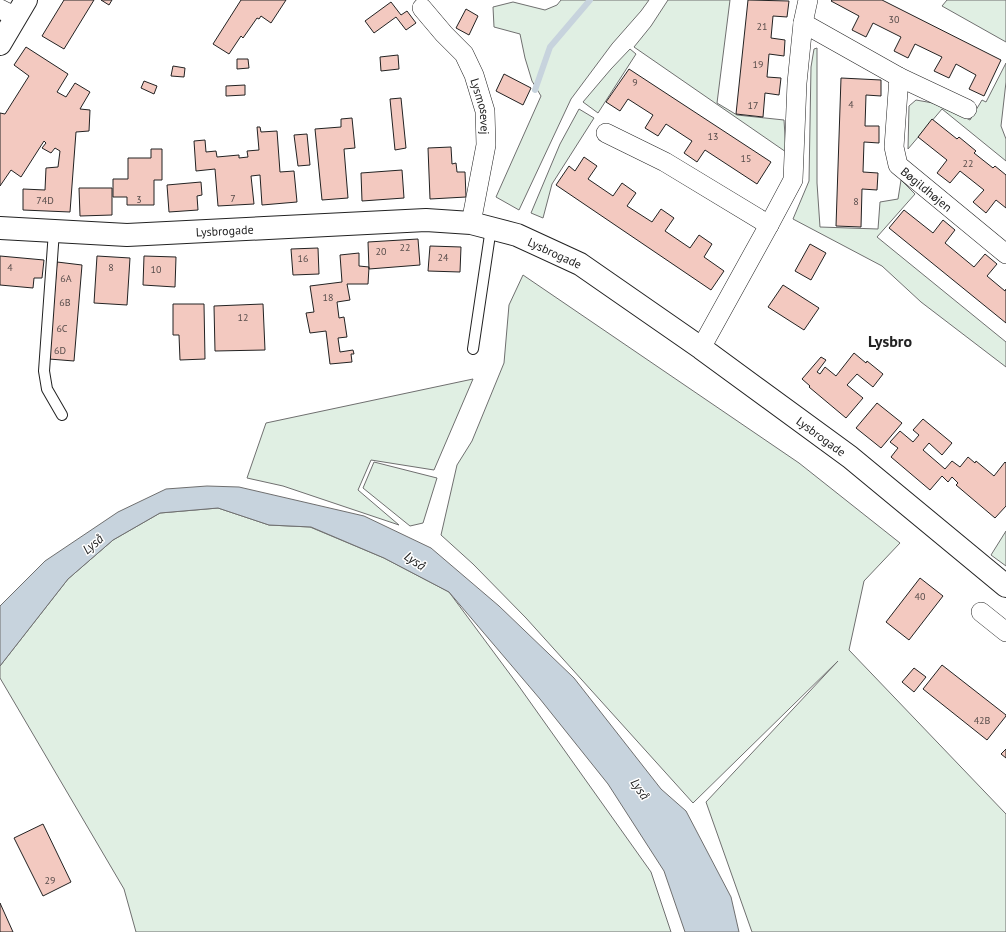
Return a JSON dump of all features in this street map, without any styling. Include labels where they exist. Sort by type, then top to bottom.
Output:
[{"type":"street","points":[[701,348],[793,180],[797,83],[803,23],[808,0]]},
{"type":"street","name":"Lysmosevej","points":[[422,8],[444,34],[464,54],[474,75],[485,110],[486,145],[481,226]]},
{"type":"street","points":[[0,44],[14,9]]},
{"type":"street","points":[[803,23],[899,77],[967,109]]},
{"type":"street","name":"Bøgildhøjen","points":[[899,77],[894,147],[898,165],[1006,254]]},
{"type":"street","points":[[606,133],[665,162],[769,225]]},
{"type":"street","name":"Lysbrogade","points":[[0,228],[127,235],[426,220],[481,226],[517,235],[580,264],[701,348],[850,457],[1006,586]]},
{"type":"street","points":[[981,612],[1006,632]]},
{"type":"lane","points":[[474,349],[481,226]]},
{"type":"lane","points":[[54,231],[44,371],[47,389],[62,415]]},
{"type":"green space","points":[[561,0],[649,0],[612,44],[571,99],[519,210],[496,197],[541,96],[532,81],[520,34],[494,27],[493,7],[513,2],[545,10],[557,5]]},
{"type":"green space","points":[[668,0],[730,0],[717,103],[737,115],[784,120],[786,152],[634,47],[651,26]]},
{"type":"green space","points":[[947,0],[1006,0],[1006,42],[942,6]]},
{"type":"green space","points":[[817,48],[817,183],[820,227],[878,229],[880,202],[898,199],[901,180],[915,194],[877,237],[1006,342],[1006,367],[921,302],[882,266],[793,219],[809,181],[811,67],[814,49]]},
{"type":"green space","points":[[630,49],[636,54],[598,113],[583,102]]},
{"type":"green space","points":[[1006,63],[1006,82],[1001,126],[1006,139],[1006,161],[942,109],[908,149],[909,106],[916,100],[933,103],[970,120],[982,100],[986,102]]},
{"type":"green space","points":[[579,109],[594,118],[552,184],[543,218],[531,213],[560,144]]},
{"type":"green space","points":[[523,275],[799,463],[900,543],[864,581],[849,650],[1006,814],[1006,932],[752,932],[706,802],[838,661],[693,803],[526,618],[473,564],[441,535],[457,465],[472,441],[504,363],[509,305]]},
{"type":"green space","points":[[473,379],[434,470],[371,460],[358,490],[399,525],[283,486],[247,478],[266,423]]},
{"type":"green space","points":[[374,462],[437,478],[423,523],[410,526],[363,488]]},
{"type":"green space","points":[[218,508],[269,525],[310,527],[384,558],[449,592],[518,685],[651,872],[671,932],[136,932],[124,889],[0,678],[0,666],[68,579],[113,540],[160,513]]},
{"type":"green space","points":[[1006,531],[1006,566],[991,555]]},
{"type":"water","name":"Lyså","points":[[207,486],[239,487],[364,516],[431,548],[499,606],[574,678],[661,789],[686,811],[731,897],[739,932],[685,932],[664,871],[608,784],[540,699],[449,592],[384,558],[311,527],[269,525],[218,508],[160,513],[113,540],[68,579],[0,666],[0,606],[45,561],[118,512],[166,489]]},
{"type":"building","points":[[64,0],[94,0],[64,49],[42,36]]},
{"type":"building","points":[[101,0],[112,0],[109,5]]},
{"type":"building","points":[[241,0],[286,0],[271,23],[261,16],[259,19],[257,18],[243,38],[241,36],[229,54],[213,44]]},
{"type":"building","points":[[748,0],[789,1],[787,17],[773,16],[771,38],[785,40],[784,56],[769,54],[767,77],[781,78],[779,95],[765,93],[763,117],[736,114]]},
{"type":"building","points":[[882,0],[1001,60],[984,96],[969,89],[976,75],[956,64],[949,78],[934,71],[942,57],[915,44],[908,58],[894,51],[901,37],[873,23],[866,37],[852,30],[859,16],[831,1]]},
{"type":"building","points":[[391,2],[401,15],[407,11],[416,23],[406,30],[396,17],[374,33],[365,21]]},
{"type":"building","points":[[466,9],[478,16],[469,35],[456,28]]},
{"type":"building","points":[[26,47],[68,74],[57,92],[66,97],[75,83],[90,92],[80,109],[90,110],[89,131],[76,132],[70,212],[23,210],[23,189],[45,190],[46,168],[58,167],[60,151],[55,148],[51,153],[42,148],[46,143],[44,141],[21,177],[11,170],[0,186],[0,113],[5,114],[29,76],[14,65]]},
{"type":"building","points":[[398,55],[399,69],[381,71],[380,57]]},
{"type":"building","points":[[237,59],[248,59],[249,68],[237,69]]},
{"type":"building","points":[[173,66],[185,68],[184,77],[171,76]]},
{"type":"building","points":[[629,69],[771,162],[757,184],[705,150],[697,162],[684,153],[692,141],[666,124],[658,136],[645,128],[653,115],[628,99],[620,111],[606,102]]},
{"type":"building","points":[[504,74],[531,88],[523,105],[496,91]]},
{"type":"building","points":[[841,78],[881,80],[881,96],[866,95],[865,126],[879,126],[879,143],[864,142],[863,172],[878,173],[877,190],[862,189],[861,227],[836,226]]},
{"type":"building","points":[[144,81],[157,86],[154,94],[141,88]]},
{"type":"building","points":[[245,85],[245,95],[226,96],[226,86]]},
{"type":"building","points":[[401,98],[406,148],[395,150],[390,99]]},
{"type":"building","points":[[352,118],[355,148],[344,149],[348,198],[322,200],[315,129],[341,127],[341,119]]},
{"type":"building","points":[[932,119],[957,139],[959,137],[976,151],[974,153],[993,168],[995,166],[1006,175],[1006,208],[996,200],[986,213],[973,202],[984,190],[960,171],[950,183],[937,173],[947,160],[918,137]]},
{"type":"building","points":[[257,127],[260,127],[261,132],[277,131],[280,172],[294,171],[297,202],[262,205],[260,175],[251,176],[254,204],[218,206],[215,169],[196,171],[194,141],[205,140],[206,152],[216,151],[217,157],[239,155],[239,158],[248,157],[247,151],[259,150]]},
{"type":"building","points":[[307,134],[310,165],[298,166],[294,135]]},
{"type":"building","points":[[451,147],[452,164],[456,163],[457,172],[465,172],[466,197],[430,199],[428,148]]},
{"type":"building","points":[[151,149],[162,149],[162,180],[154,180],[154,205],[127,205],[127,197],[113,197],[113,179],[128,179],[128,158],[151,158]]},
{"type":"building","points":[[584,157],[597,166],[588,179],[613,196],[622,183],[636,193],[627,206],[652,222],[661,209],[674,218],[665,231],[690,248],[699,235],[712,244],[704,257],[724,271],[711,290],[556,185],[569,166],[575,171]]},
{"type":"building","points":[[402,170],[404,198],[362,201],[361,173]]},
{"type":"building","points":[[201,182],[202,195],[197,196],[198,210],[169,212],[167,185]]},
{"type":"building","points":[[79,188],[112,188],[112,215],[80,216]]},
{"type":"building","points":[[904,210],[933,233],[943,220],[955,230],[945,243],[974,267],[985,254],[997,264],[987,276],[1005,291],[1006,289],[1006,323],[889,228]]},
{"type":"building","points":[[418,239],[420,265],[369,269],[368,242]]},
{"type":"building","points":[[810,244],[826,253],[811,280],[795,271]]},
{"type":"building","points":[[430,246],[461,247],[460,272],[428,271]]},
{"type":"building","points":[[318,248],[319,274],[293,275],[291,249]]},
{"type":"building","points":[[359,253],[359,266],[369,267],[368,284],[347,284],[350,300],[337,302],[339,318],[344,317],[347,337],[338,338],[340,352],[353,350],[354,354],[351,354],[352,362],[330,364],[326,331],[310,333],[306,313],[314,312],[310,286],[342,282],[340,255]]},
{"type":"building","points":[[0,256],[44,260],[42,278],[34,278],[33,288],[0,285]]},
{"type":"building","points":[[97,256],[130,258],[127,305],[94,303]]},
{"type":"building","points":[[144,256],[176,257],[175,287],[143,285]]},
{"type":"building","points":[[57,262],[82,265],[74,361],[49,359]]},
{"type":"building","points":[[783,285],[819,308],[804,330],[768,307]]},
{"type":"building","points":[[173,304],[204,304],[205,359],[180,360],[179,335],[173,335]]},
{"type":"building","points":[[263,304],[265,350],[215,351],[214,306]]},
{"type":"building","points":[[854,353],[883,374],[873,387],[857,374],[847,385],[863,398],[846,418],[809,387],[810,386],[802,379],[821,357],[826,360],[817,372],[820,374],[825,367],[836,376]]},
{"type":"building","points":[[877,403],[902,423],[881,448],[856,428]]},
{"type":"building","points":[[923,419],[952,443],[942,455],[929,443],[923,450],[945,469],[952,461],[960,467],[968,457],[975,463],[976,461],[994,476],[1005,462],[1006,463],[1006,506],[995,518],[956,485],[958,483],[952,477],[948,482],[942,476],[930,490],[891,457],[898,448],[890,442],[900,431],[913,442],[919,435],[913,430]]},
{"type":"building","points":[[920,578],[943,596],[909,640],[886,622]]},
{"type":"building","points":[[942,665],[1006,715],[987,740],[923,689]]},
{"type":"building","points":[[914,668],[926,677],[914,692],[902,682]]},
{"type":"building","points":[[1006,749],[1006,758],[1001,754]]},
{"type":"building","points":[[43,824],[71,882],[43,896],[14,838]]},
{"type":"building","points":[[0,903],[13,932],[0,932]]},
{"type":"waterway","points":[[535,90],[550,47],[590,0]]},
{"type":"district","name":"Lysbro","points":[[890,341]]}]
